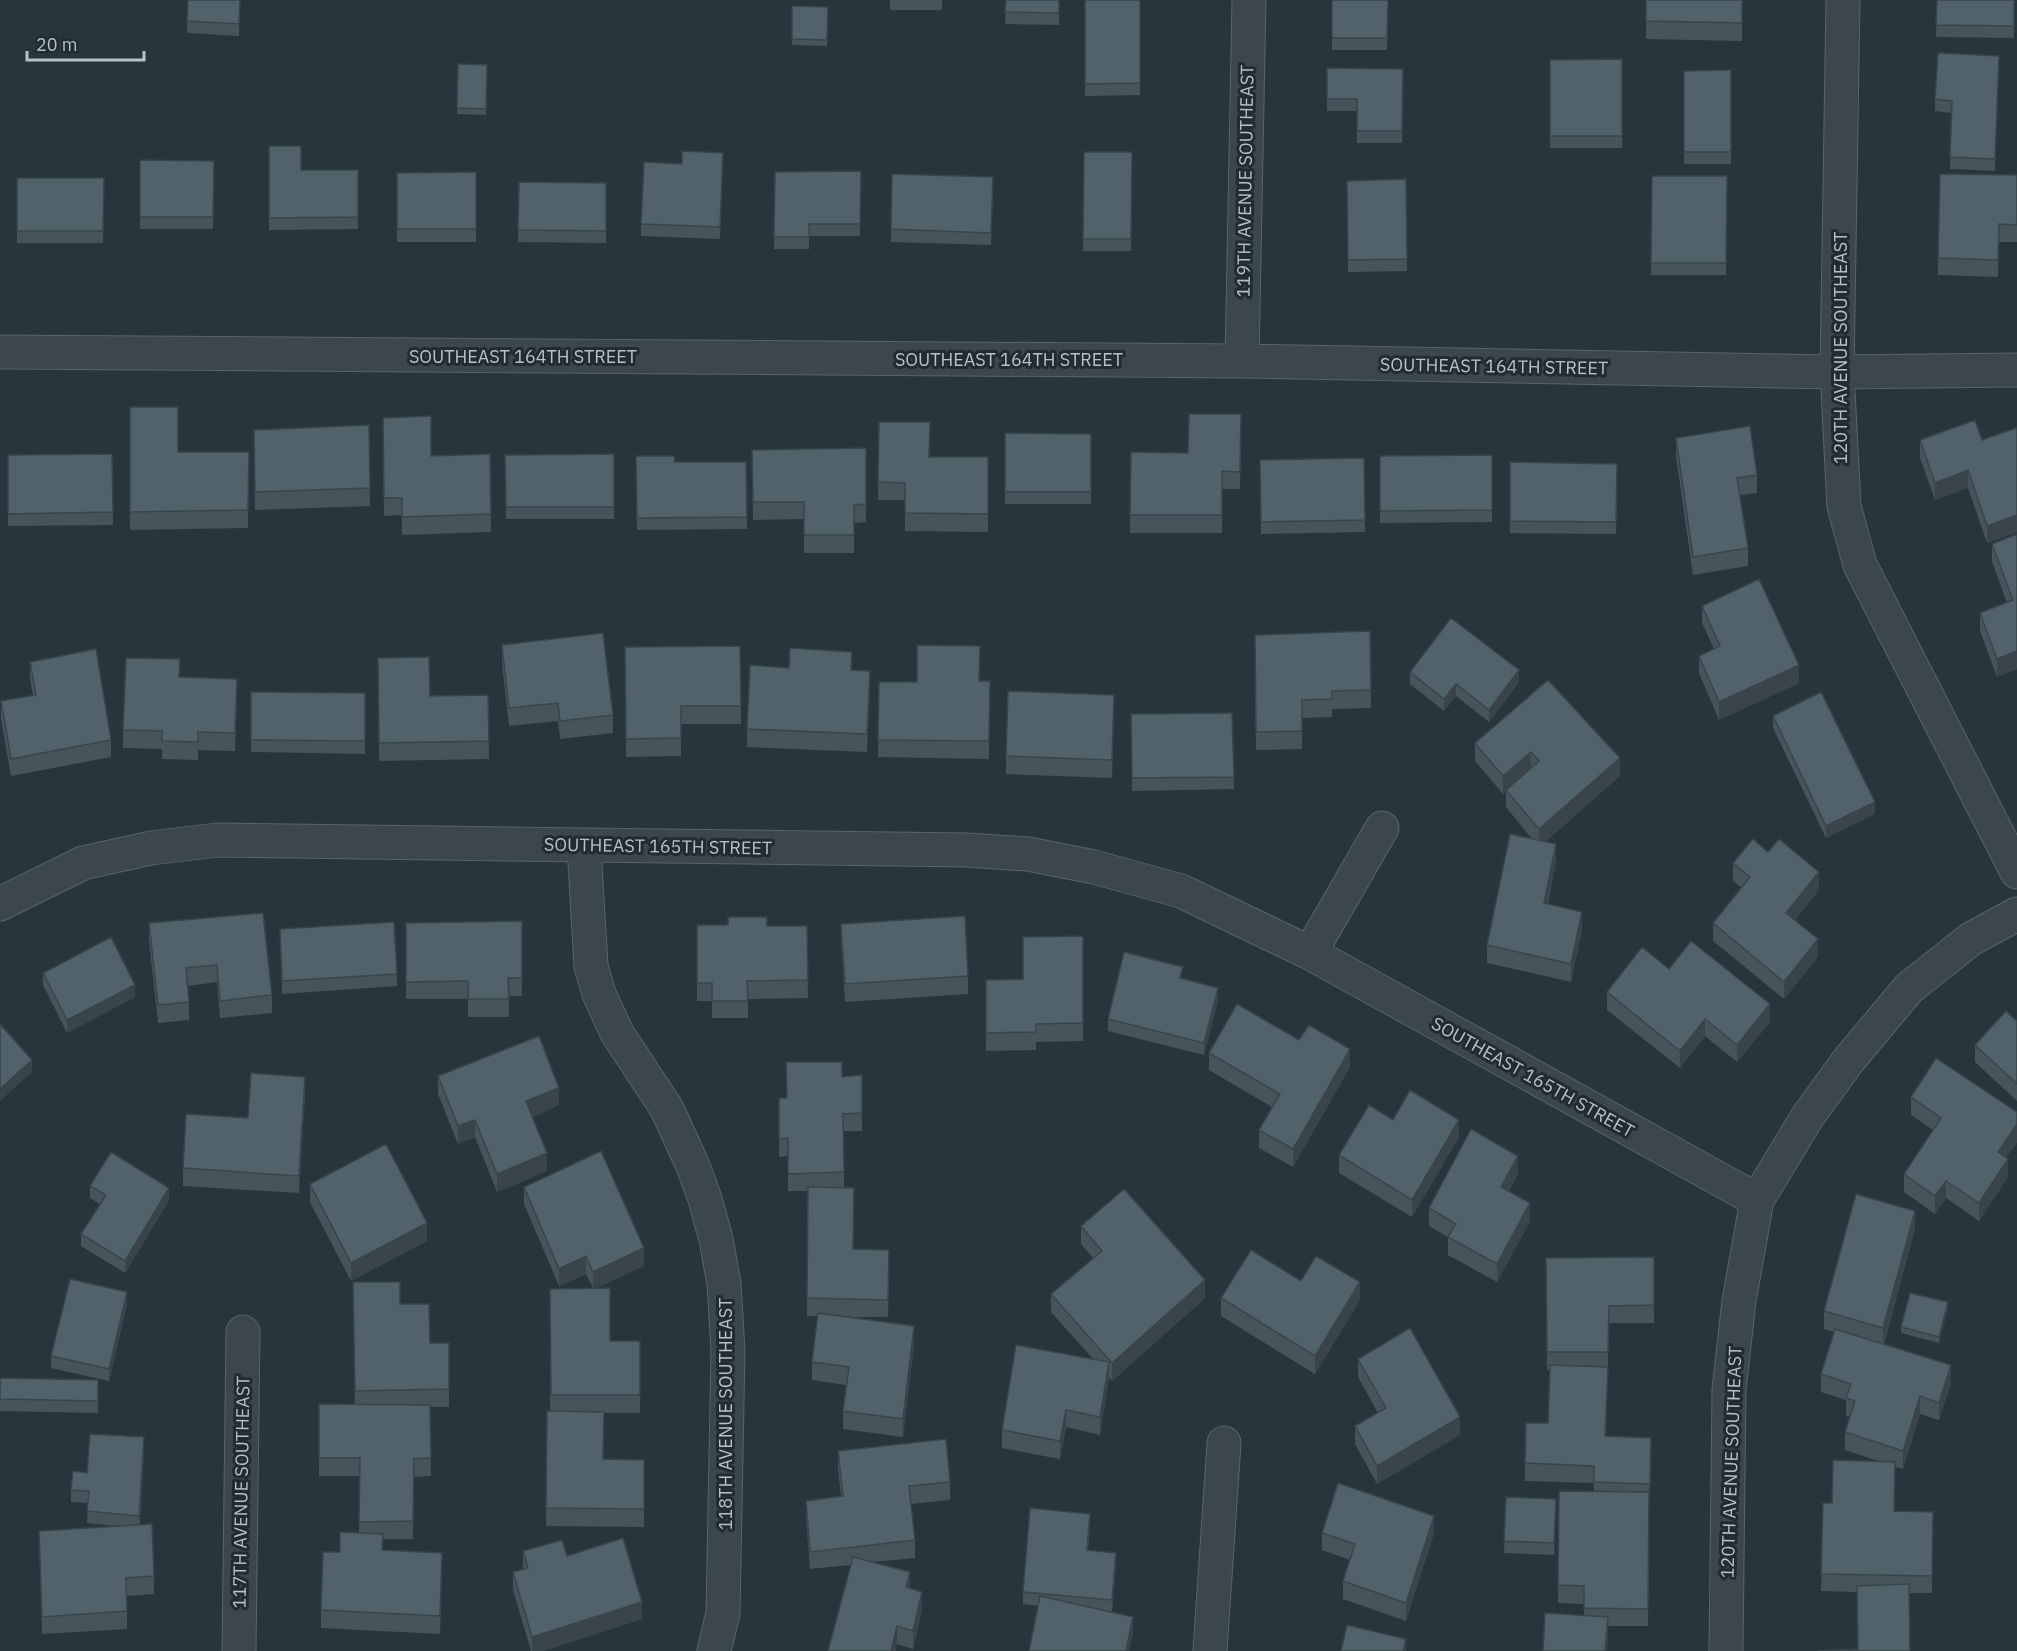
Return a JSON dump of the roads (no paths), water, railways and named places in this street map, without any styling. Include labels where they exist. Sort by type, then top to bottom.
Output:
[{"type":"street","name":"119TH AVENUE SOUTHEAST","points":[[1242,361],[1249,0]]},
{"type":"street","name":"120TH AVENUE SOUTHEAST","points":[[1844,0],[1837,372],[1844,506],[1860,565],[2017,872]]},
{"type":"street","name":"SOUTHEAST 164TH STREET","points":[[0,352],[1242,361],[1837,372],[2017,370]]},
{"type":"street","points":[[1310,953],[1382,828]]},
{"type":"street","name":"SOUTHEAST 165TH STREET","points":[[0,904],[83,863],[151,848],[216,840],[968,850],[1028,854],[1094,867],[1180,891],[1310,953],[1757,1200]]},
{"type":"street","name":"118TH AVENUE SOUTHEAST","points":[[584,846],[591,966],[599,994],[617,1033],[667,1109],[693,1166],[716,1239],[724,1284],[728,1351],[723,1614],[714,1651]]},
{"type":"street","name":"120TH AVENUE SOUTHEAST","points":[[1726,1651],[1730,1390],[1739,1301],[1757,1200],[1808,1116],[1848,1061],[1909,988],[1971,939],[2017,914]]},
{"type":"street","name":"117TH AVENUE SOUTHEAST","points":[[239,1651],[243,1332]]},
{"type":"street","points":[[1210,1651],[1224,1443]]}]
